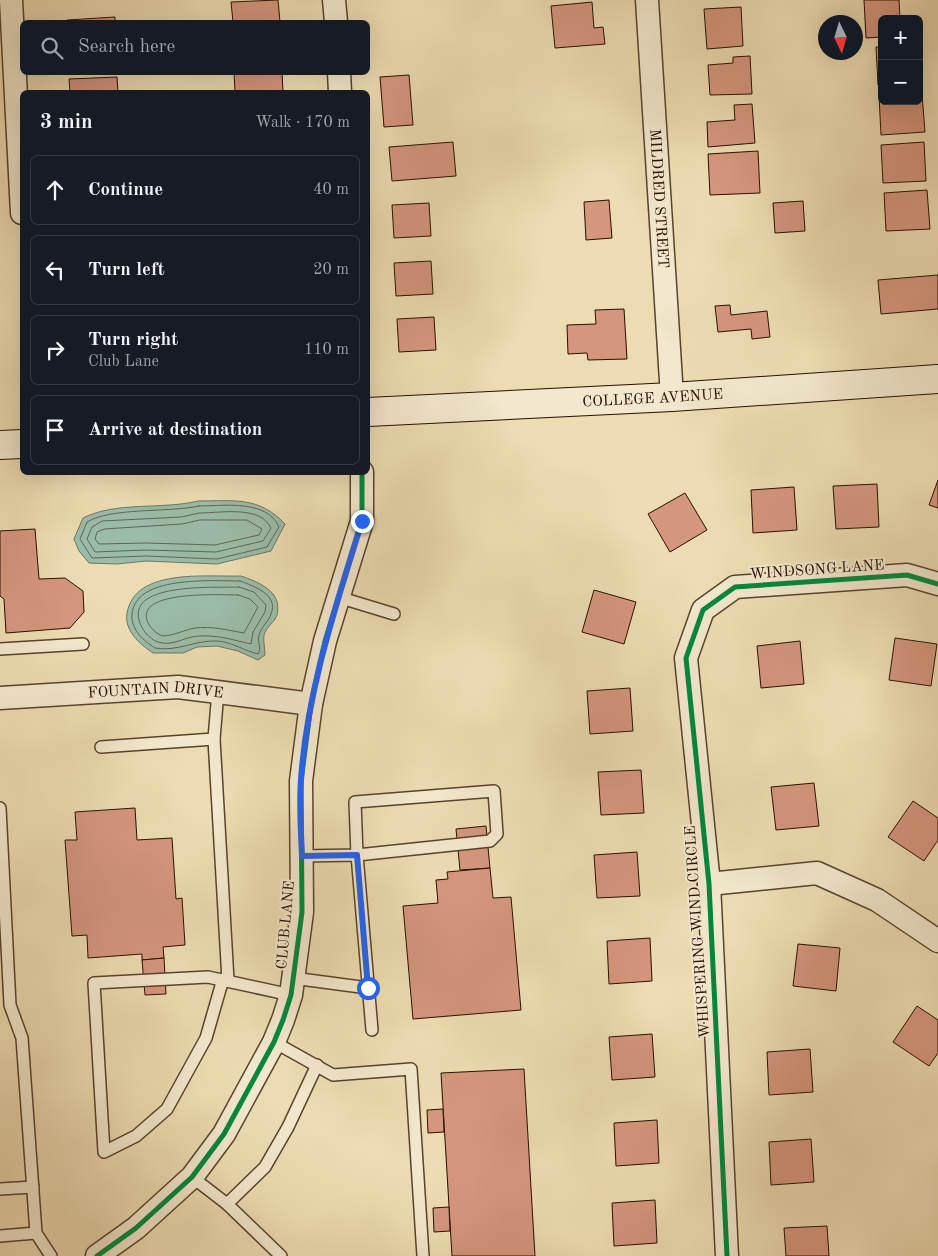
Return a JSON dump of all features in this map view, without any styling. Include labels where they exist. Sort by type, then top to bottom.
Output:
[{"type":"street","points":[[11,0],[20,174]]},
{"type":"street","points":[[334,0],[336,20]]},
{"type":"street","name":"MILDRED STREET","points":[[647,0],[672,397]]},
{"type":"street","points":[[339,75],[340,90]]},
{"type":"street","name":"COLLEGE AVENUE","points":[[370,412],[672,397],[938,380]]},
{"type":"street","points":[[0,446],[20,444]]},
{"type":"street","name":"CLUB LANE","points":[[97,1256],[136,1228],[192,1177],[224,1134],[274,1042],[292,987],[302,912],[301,781],[311,704],[324,642],[362,521],[362,475]]},
{"type":"street","name":"WINDSONG LANE","points":[[703,610],[735,587],[907,575],[938,584]]},
{"type":"street","name":"WHISPERING WIND CIRCLE","points":[[703,610],[686,658],[708,884],[727,1256]]},
{"type":"street","name":"FOUNTAIN DRIVE","points":[[0,698],[178,687],[311,704]]},
{"type":"street","points":[[708,884],[817,873],[877,900],[938,941]]},
{"type":"lane","points":[[338,597],[394,614]]},
{"type":"lane","points":[[0,649],[83,644]]},
{"type":"lane","points":[[218,691],[214,739],[225,980],[206,1038],[167,1109],[136,1136],[104,1152],[94,983],[208,976],[225,980],[292,987],[368,988]]},
{"type":"lane","points":[[101,747],[214,739]]},
{"type":"lane","points":[[302,856],[357,855],[490,841],[497,834],[494,790],[355,802],[357,855],[372,1030]]},
{"type":"lane","points":[[0,808],[4,966],[10,1005],[22,1038],[36,1233],[51,1256]]},
{"type":"lane","points":[[274,1042],[333,1075],[410,1069],[423,1256]]},
{"type":"lane","points":[[227,1204],[265,1167],[288,1127],[317,1065]]},
{"type":"lane","points":[[192,1177],[227,1204],[281,1256]]},
{"type":"lane","points":[[0,1189],[32,1187]]},
{"type":"lane","points":[[0,1236],[36,1233]]},
{"type":"water","points":[[198,501],[234,501],[256,504],[275,515],[285,524],[271,551],[217,564],[146,561],[117,564],[89,563],[79,551],[74,539],[83,518],[96,513],[110,509],[184,504]]},
{"type":"water","points":[[241,576],[255,581],[268,589],[273,594],[278,607],[276,618],[264,635],[265,655],[258,660],[238,651],[217,646],[197,647],[183,653],[153,653],[138,641],[130,631],[127,613],[133,599],[143,588],[174,578]]},
{"type":"building","points":[[278,0],[280,20],[233,20],[231,2]]},
{"type":"building","points":[[864,0],[899,0],[900,15],[878,15],[878,37],[866,38]]},
{"type":"building","points":[[592,2],[594,28],[603,27],[605,44],[555,48],[551,6]]},
{"type":"building","points":[[741,7],[743,46],[707,49],[704,9]]},
{"type":"building","points":[[115,17],[115,20],[67,20]]},
{"type":"building","points":[[876,47],[878,47],[878,85]]},
{"type":"building","points":[[750,56],[752,94],[710,95],[708,65],[733,63],[733,57]]},
{"type":"building","points":[[234,75],[282,75],[283,90],[235,90]]},
{"type":"building","points":[[409,75],[413,125],[384,127],[380,77]]},
{"type":"building","points":[[117,77],[118,90],[70,90],[69,79]]},
{"type":"building","points":[[752,104],[755,143],[708,147],[707,122],[735,120],[734,105]]},
{"type":"building","points":[[879,105],[923,105],[925,132],[881,135]]},
{"type":"building","points":[[453,142],[456,176],[392,181],[389,147]]},
{"type":"building","points":[[924,142],[926,181],[883,183],[881,145]]},
{"type":"building","points":[[758,151],[760,193],[710,195],[708,154]]},
{"type":"building","points":[[927,190],[930,229],[886,231],[884,193]]},
{"type":"building","points":[[609,200],[612,238],[586,240],[584,202]]},
{"type":"building","points":[[803,201],[805,231],[775,233],[773,203]]},
{"type":"building","points":[[429,203],[431,236],[394,238],[392,205]]},
{"type":"building","points":[[431,261],[433,294],[396,296],[394,263]]},
{"type":"building","points":[[938,275],[938,309],[881,314],[878,280]]},
{"type":"building","points":[[730,305],[731,315],[767,311],[770,337],[752,339],[751,329],[718,332],[715,306]]},
{"type":"building","points":[[624,309],[627,359],[588,360],[587,353],[568,354],[567,325],[596,324],[595,310]]},
{"type":"building","points":[[434,317],[436,350],[399,352],[397,319]]},
{"type":"building","points":[[938,480],[938,508],[929,505]]},
{"type":"building","points":[[877,484],[879,527],[836,529],[833,486]]},
{"type":"building","points":[[794,487],[797,530],[753,533],[751,490]]},
{"type":"building","points":[[685,493],[707,530],[670,552],[648,514]]},
{"type":"building","points":[[35,529],[39,579],[65,578],[83,591],[84,612],[70,628],[6,633],[4,599],[0,596],[0,531]]},
{"type":"building","points":[[594,590],[636,602],[624,644],[582,632]]},
{"type":"building","points":[[895,638],[937,644],[931,686],[889,680]]},
{"type":"building","points":[[800,641],[804,684],[761,688],[757,646]]},
{"type":"building","points":[[630,688],[633,731],[590,734],[587,691]]},
{"type":"building","points":[[641,770],[644,813],[601,815],[598,772]]},
{"type":"building","points":[[814,783],[819,826],[776,830],[771,787]]},
{"type":"building","points":[[913,801],[938,818],[938,840],[924,861],[888,837]]},
{"type":"building","points":[[135,808],[137,840],[172,838],[176,899],[182,898],[185,945],[163,947],[164,958],[142,960],[142,954],[88,958],[87,935],[72,936],[65,840],[77,840],[75,812]]},
{"type":"building","points":[[486,826],[490,868],[460,870],[456,829]]},
{"type":"building","points":[[637,852],[640,896],[597,898],[594,855]]},
{"type":"building","points":[[490,868],[493,898],[511,897],[521,1010],[413,1019],[403,906],[438,903],[436,880],[448,879],[447,872]]},
{"type":"building","points":[[650,938],[652,981],[609,984],[607,941]]},
{"type":"building","points":[[798,944],[840,948],[836,991],[793,986]]},
{"type":"building","points":[[164,958],[166,994],[145,995],[142,960]]},
{"type":"building","points":[[917,1006],[938,1020],[938,1053],[929,1066],[893,1042]]},
{"type":"building","points":[[652,1034],[655,1077],[612,1080],[609,1037]]},
{"type":"building","points":[[810,1049],[813,1092],[769,1095],[767,1052]]},
{"type":"building","points":[[524,1069],[535,1256],[452,1256],[441,1073]]},
{"type":"building","points":[[443,1109],[444,1132],[428,1133],[427,1110]]},
{"type":"building","points":[[657,1120],[659,1163],[616,1166],[614,1123]]},
{"type":"building","points":[[811,1139],[814,1182],[771,1185],[769,1142]]},
{"type":"building","points":[[655,1200],[657,1243],[614,1246],[612,1203]]},
{"type":"building","points":[[449,1207],[450,1231],[434,1232],[433,1208]]},
{"type":"building","points":[[827,1226],[829,1256],[786,1256],[784,1228]]},
{"type":"cycle path","points":[[97,1256],[136,1228],[192,1177],[224,1134],[274,1042],[283,1020],[291,995],[302,912],[301,781],[311,704],[325,641],[362,521],[362,475]]},
{"type":"cycle path","points":[[727,1256],[709,884],[686,658],[703,610],[735,587],[907,575],[938,584]]},
{"type":"route","points":[[362,521],[324,642],[311,704],[301,781],[302,856],[357,855],[368,988]]}]
